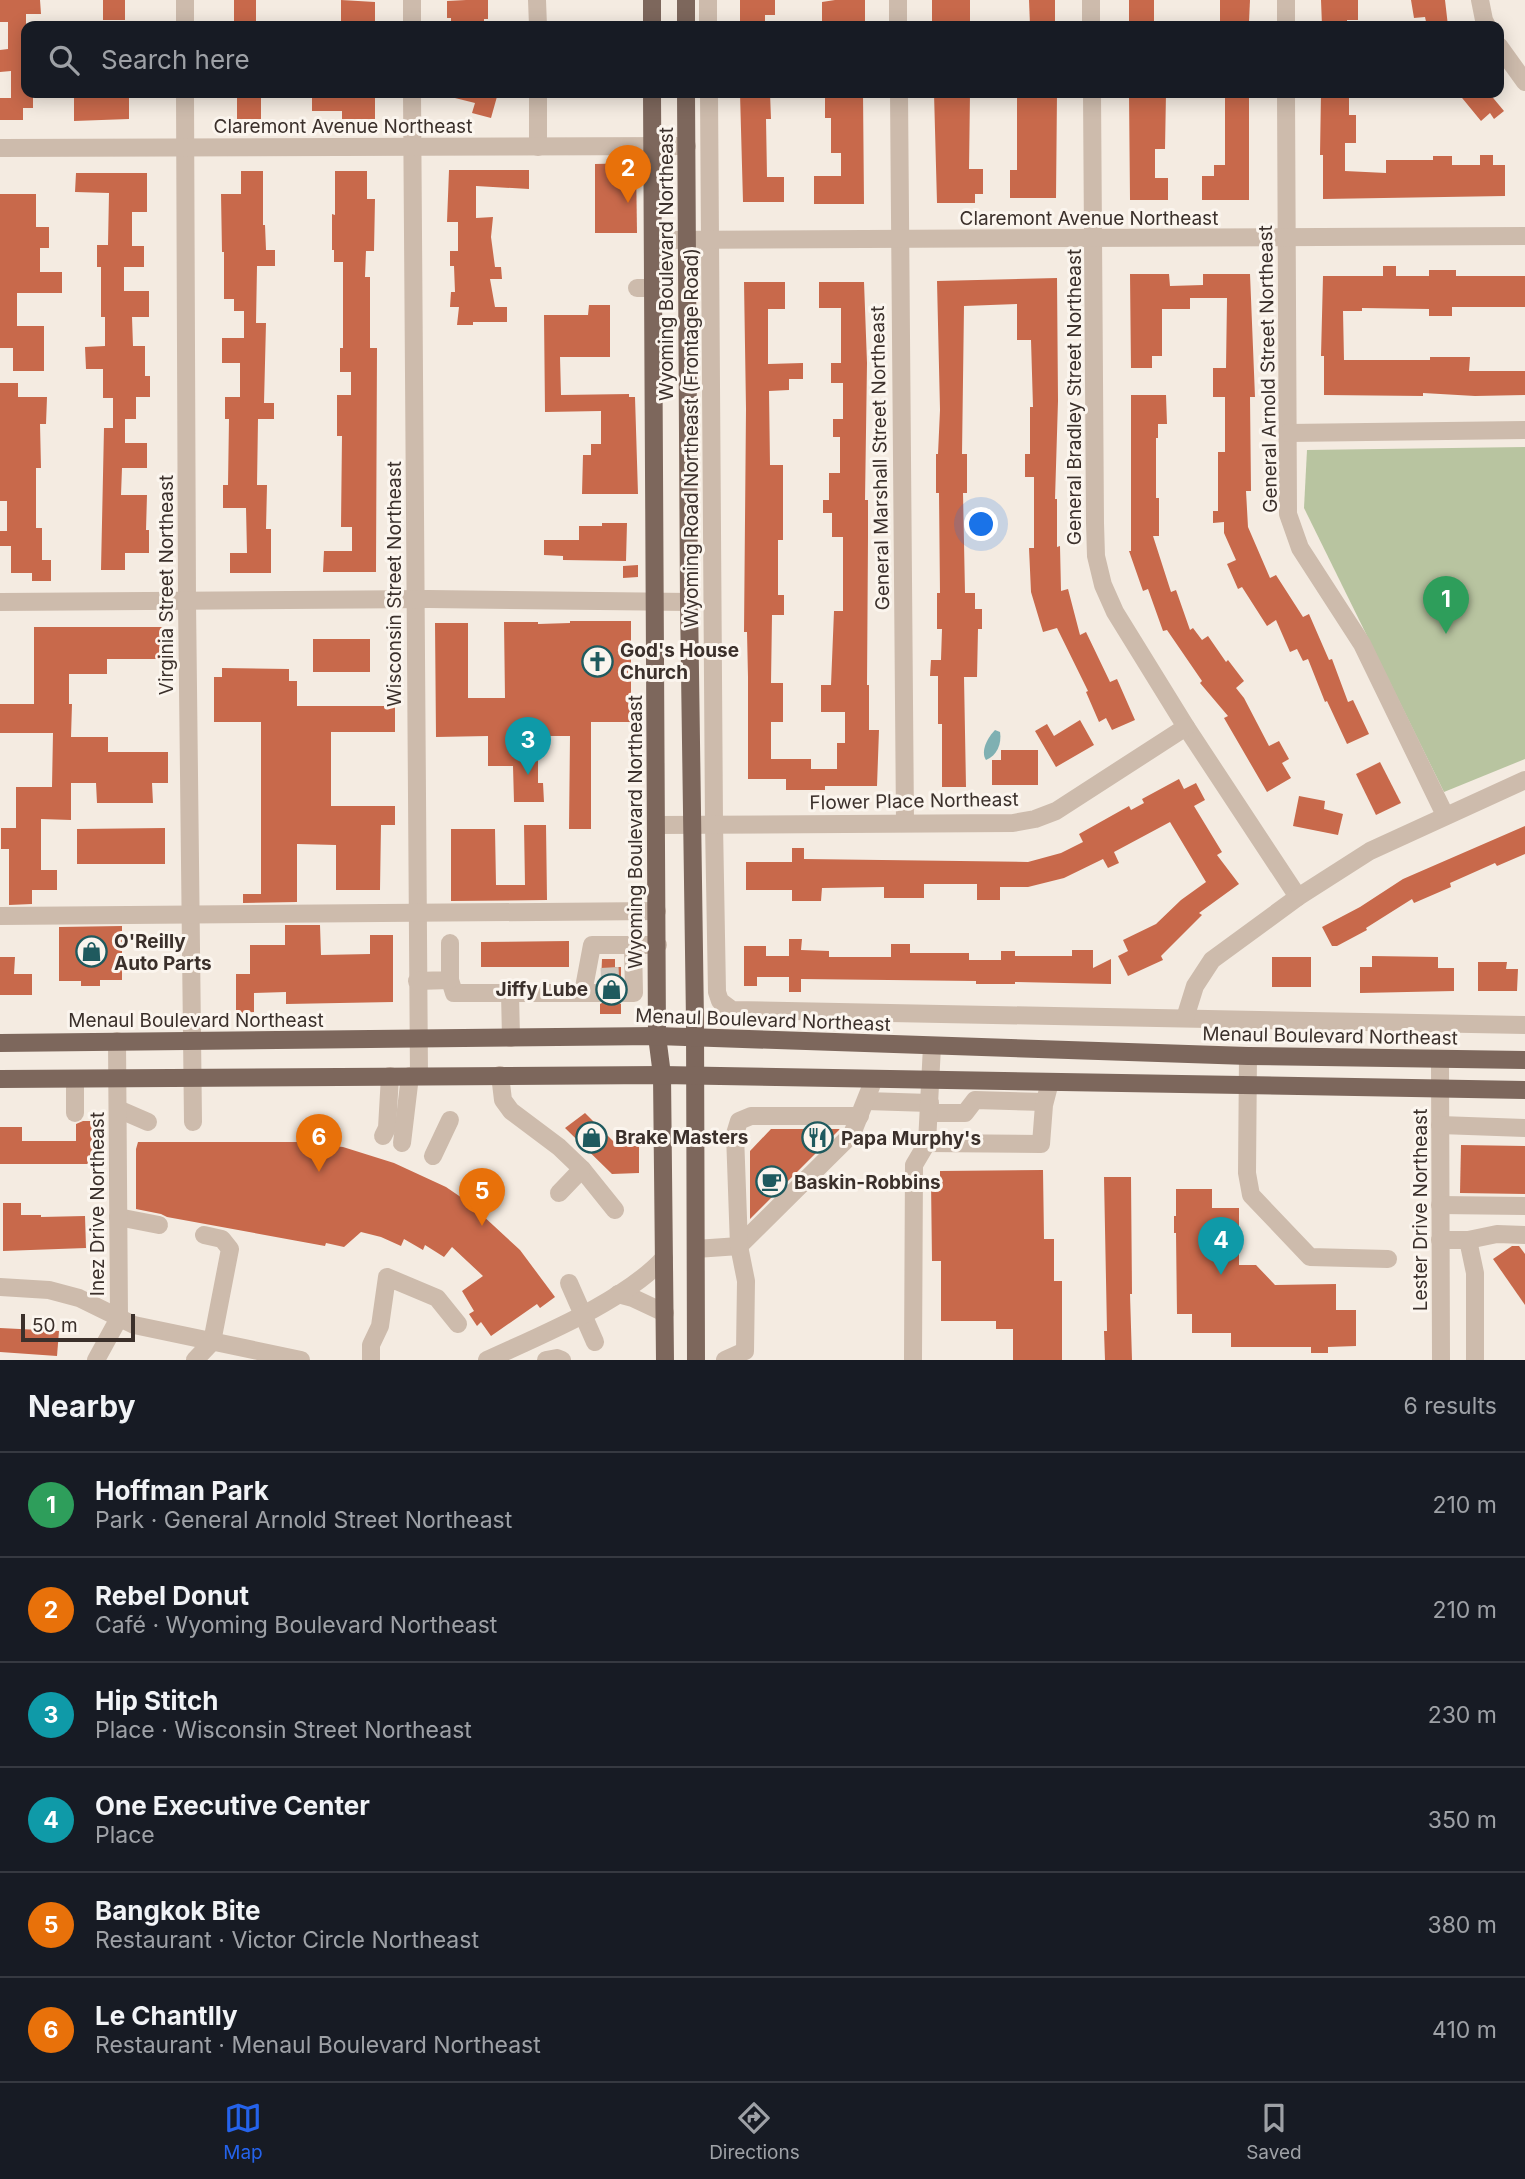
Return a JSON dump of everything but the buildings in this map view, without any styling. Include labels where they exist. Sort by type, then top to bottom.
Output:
[{"type":"main road","points":[[652,0],[652,21]]},
{"type":"main road","points":[[686,0],[686,21]]},
{"type":"main road","name":"Wyoming Boulevard Northeast","points":[[652,98],[654,240],[646,288],[654,601],[657,1036],[662,1075],[665,1360]]},
{"type":"main road","name":"Wyoming Boulevard Northeast","points":[[686,98],[696,1360]]},
{"type":"main road","name":"Menaul Boulevard Northeast","points":[[0,1043],[657,1036],[1248,1056],[1525,1060]]},
{"type":"main road","points":[[0,1079],[662,1075],[1525,1090]]},
{"type":"street","points":[[185,0],[185,21]]},
{"type":"street","points":[[411,0],[412,21]]},
{"type":"street","points":[[537,0],[538,21]]},
{"type":"street","points":[[708,0],[708,21]]},
{"type":"street","points":[[898,0],[898,21]]},
{"type":"street","points":[[1091,0],[1091,21]]},
{"type":"street","points":[[1286,0],[1286,21]]},
{"type":"street","points":[[1480,0],[1484,21]]},
{"type":"street","points":[[1504,53],[1525,82]]},
{"type":"street","name":"Virginia Street Northeast","points":[[185,98],[193,1122]]},
{"type":"street","name":"Wisconsin Street Northeast","points":[[402,1143],[414,1076],[417,1040],[412,98]]},
{"type":"street","points":[[538,98],[538,146]]},
{"type":"street","name":"Wyoming Road Northeast (Frontage Road)","points":[[709,98],[713,824],[717,992],[720,1000],[732,1010],[1185,1018]]},
{"type":"street","name":"General Marshall Street Northeast","points":[[899,98],[905,823]]},
{"type":"street","name":"General Bradley Street Northeast","points":[[1092,98],[1096,556],[1103,585],[1115,612],[1186,727],[1298,897]]},
{"type":"street","name":"General Arnold Street Northeast","points":[[1286,98],[1288,514],[1300,548],[1362,644],[1445,815]]},
{"type":"street","name":"Claremont Avenue Northeast","points":[[0,148],[538,146],[566,154],[652,146],[687,146]]},
{"type":"street","name":"Claremont Avenue Northeast","points":[[654,240],[1525,236]]},
{"type":"street","points":[[1288,433],[1525,430]]},
{"type":"street","points":[[0,602],[415,599],[689,602]]},
{"type":"street","name":"Flower Place Northeast","points":[[657,825],[1013,823],[1035,819],[1056,811],[1186,727]]},
{"type":"street","points":[[1525,780],[1370,851],[1298,897],[1212,960],[1195,986],[1185,1018],[1525,1025]]},
{"type":"street","points":[[0,916],[657,911]]},
{"type":"street","points":[[450,943],[450,980],[454,993],[510,993],[592,985],[592,945],[657,945]]},
{"type":"street","points":[[626,983],[633,945]]},
{"type":"street","points":[[417,981],[450,980]]},
{"type":"street","points":[[510,993],[511,1038]]},
{"type":"street","name":"Inez Drive Northeast","points":[[96,1360],[119,1318],[117,1041]]},
{"type":"street","points":[[913,1360],[914,1165],[927,1143],[932,1046]]},
{"type":"street","points":[[1248,1056],[1247,1173],[1251,1195],[1310,1257],[1388,1259]]},
{"type":"street","name":"Lester Drive Northeast","points":[[1440,1059],[1441,1360]]},
{"type":"street","points":[[500,1075],[503,1100],[511,1111],[582,1168],[615,1210]]},
{"type":"street","points":[[383,1136],[387,1128],[390,1076]]},
{"type":"street","points":[[75,1079],[75,1113]]},
{"type":"street","points":[[696,1249],[739,1245],[852,1134],[874,1079]]},
{"type":"street","points":[[927,1143],[1041,1144],[1044,1102],[1050,1082]]},
{"type":"street","points":[[725,1360],[745,1351],[746,1281],[739,1245],[735,1135],[739,1121],[751,1116],[863,1109],[930,1108],[965,1113],[975,1100],[1044,1102]]},
{"type":"street","points":[[118,1109],[148,1122]]},
{"type":"street","points":[[433,1156],[450,1120]]},
{"type":"street","points":[[1440,1125],[1525,1128]]},
{"type":"street","points":[[559,1193],[582,1168]]},
{"type":"street","points":[[1440,1205],[1525,1206]]},
{"type":"street","points":[[118,1217],[159,1226]]},
{"type":"street","points":[[1440,1240],[1468,1240],[1497,1234],[1525,1235]]},
{"type":"street","points":[[195,1360],[212,1342],[230,1249],[222,1238],[204,1235]]},
{"type":"street","points":[[1468,1240],[1475,1273],[1475,1360]]},
{"type":"street","points":[[487,1360],[618,1294],[648,1276],[664,1258]]},
{"type":"street","points":[[371,1360],[371,1345],[380,1326],[387,1277],[437,1298],[458,1324]]},
{"type":"street","points":[[569,1283],[595,1342]]},
{"type":"street","points":[[0,1287],[50,1290],[79,1298],[134,1325],[301,1360]]},
{"type":"street","points":[[618,1294],[664,1313]]},
{"type":"street","points":[[546,1360],[562,1360]]},
{"type":"green space","points":[[1525,447],[1525,759],[1444,792],[1304,508],[1307,450]]},
{"type":"water","points":[[995,730],[1000,732],[999,745],[996,752],[986,760],[984,748]]},
{"type":"tunnel","points":[[601,977],[621,976]]},
{"type":"place","name":"Rebel Donut","points":[[628,203]]},
{"type":"place","name":"Hoffman Park","points":[[1446,634]]},
{"type":"place","name":"God's House Church","points":[[597,661]]},
{"type":"place","name":"Hip Stitch","points":[[528,775]]},
{"type":"place","name":"O'Reilly Auto Parts","points":[[91,952]]},
{"type":"place","name":"Jiffy Lube","points":[[611,989]]},
{"type":"place","name":"Brake Masters","points":[[592,1137]]},
{"type":"place","name":"Papa Murphy's","points":[[818,1138]]},
{"type":"place","name":"Le Chantlly","points":[[319,1172]]},
{"type":"place","name":"Baskin-Robbins","points":[[771,1182]]},
{"type":"place","name":"Bangkok Bite","points":[[482,1226]]},
{"type":"place","name":"One Executive Center","points":[[1221,1275]]}]
